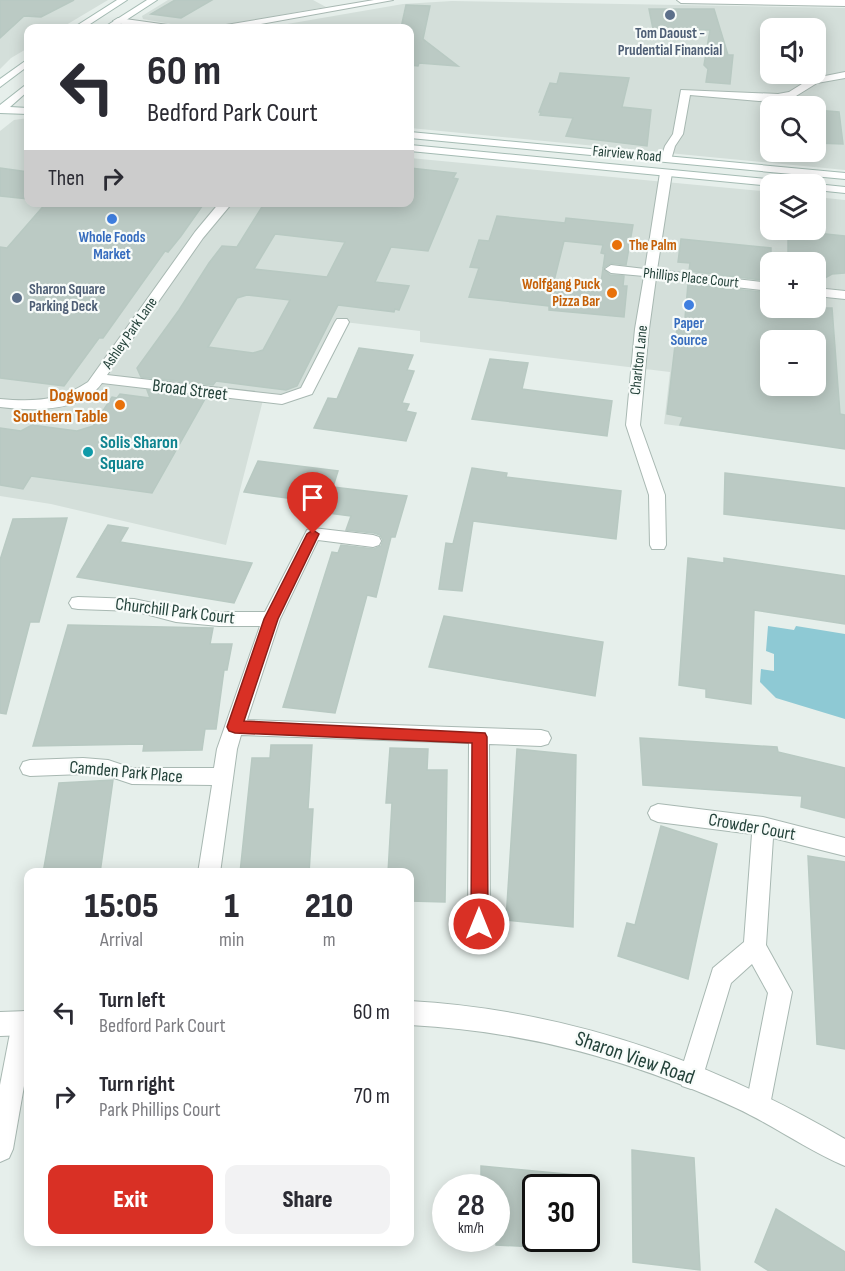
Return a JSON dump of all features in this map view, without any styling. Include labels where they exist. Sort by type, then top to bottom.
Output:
[{"type":"street","points":[[84,24],[123,0]]},
{"type":"street","points":[[114,24],[153,0]]},
{"type":"street","points":[[249,24],[389,0]]},
{"type":"street","points":[[681,0],[845,3]]},
{"type":"street","points":[[118,21],[139,24]]},
{"type":"street","points":[[0,84],[24,65]]},
{"type":"street","points":[[667,158],[669,146],[678,134],[686,92],[759,98],[778,97],[792,94],[814,81],[845,75]]},
{"type":"street","points":[[0,94],[23,96]]},
{"type":"street","points":[[0,109],[23,96]]},
{"type":"street","points":[[0,109],[24,111]]},
{"type":"street","name":"Fairview Road","points":[[414,135],[845,176]]},
{"type":"street","name":"Fairview Road","points":[[414,148],[760,182]]},
{"type":"street","name":"Charlton Lane","points":[[658,545],[657,495],[633,425],[636,375],[666,173]]},
{"type":"street","points":[[826,188],[845,190]]},
{"type":"street","name":"Ashley Park Lane","points":[[0,403],[36,406],[54,404],[84,393],[99,378],[199,235],[223,207]]},
{"type":"street","name":"Phillips Place Court","points":[[611,269],[760,286]]},
{"type":"street","points":[[826,293],[845,295]]},
{"type":"street","name":"Broad Street","points":[[99,378],[282,400],[307,391],[342,322]]},
{"type":"street","points":[[210,868],[227,749],[271,619],[313,534],[373,541]]},
{"type":"street","name":"Churchill Park Court","points":[[78,603],[134,605],[176,615],[219,619],[271,619]]},
{"type":"street","points":[[235,727],[541,738]]},
{"type":"street","points":[[479,737],[479,924]]},
{"type":"street","name":"Camden Park Place","points":[[30,768],[83,766],[108,768],[132,776],[223,777]]},
{"type":"street","name":"Crowder Court","points":[[658,813],[764,826],[845,847]]},
{"type":"street","points":[[758,1105],[780,992],[754,947],[764,826]]},
{"type":"street","points":[[691,1077],[721,976],[754,947]]},
{"type":"street","name":"Sharon View Road","points":[[414,1013],[488,1020],[564,1034],[643,1059],[758,1105],[845,1153]]},
{"type":"street","points":[[0,1149],[18,1024]]},
{"type":"shaded area","points":[[0,0],[108,0],[68,24],[24,24],[24,50],[11,58],[0,69]]},
{"type":"shaded area","points":[[168,0],[313,0],[326,7],[229,24],[171,24],[143,19],[142,16]]},
{"type":"shaded area","points":[[452,1],[845,8],[845,170],[762,162],[826,162],[826,96],[760,96],[760,162],[414,128],[414,24],[287,24],[403,4]]},
{"type":"shaded area","points":[[24,119],[24,207],[414,207],[414,158],[760,191],[760,240],[826,240],[826,198],[845,200],[845,448],[664,424],[670,372],[420,342],[420,331],[344,322],[312,386],[263,400],[226,545],[51,504],[0,496],[0,131],[14,120]]},
{"type":"water","points":[[768,626],[794,630],[796,626],[845,634],[845,719],[776,698],[760,682],[761,669],[774,671],[774,654],[766,651]]},
{"type":"building","points":[[0,0],[74,0],[41,17],[24,16],[0,38]]},
{"type":"building","points":[[175,0],[212,0],[181,18],[151,14]]},
{"type":"building","points":[[406,5],[430,6],[423,39],[458,66],[419,63],[418,66],[414,66],[414,24],[402,24]]},
{"type":"building","points":[[649,9],[714,9],[728,55],[733,55],[730,84],[706,82],[708,69],[704,65],[710,30],[653,29]]},
{"type":"building","points":[[560,73],[629,78],[622,107],[651,110],[647,146],[566,136],[573,118],[540,115],[541,112],[539,112],[550,83],[557,84]]},
{"type":"building","points":[[826,111],[839,112],[843,144],[826,143]]},
{"type":"building","points":[[0,168],[24,171],[24,199],[0,196]]},
{"type":"building","points":[[414,168],[456,173],[453,178],[458,179],[428,251],[391,247],[375,282],[409,286],[399,310],[395,309],[394,312],[338,305],[297,386],[286,390],[216,381],[213,385],[141,377],[137,368],[179,310],[209,263],[222,246],[237,247],[262,207],[414,207]],"holes":[[[275,234],[345,242],[327,277],[254,269]],[[247,295],[290,300],[263,350],[253,353],[208,347],[237,298]]]},
{"type":"building","points":[[43,207],[201,207],[168,252],[165,251],[103,338],[99,338],[64,386],[0,378],[0,247],[7,248]]},
{"type":"building","points":[[497,216],[565,223],[566,218],[633,225],[626,265],[611,263],[603,268],[610,275],[624,276],[623,286],[627,286],[624,317],[549,310],[549,306],[469,297],[479,268],[470,267],[479,240],[489,241]],"holes":[[[564,241],[603,245],[601,253],[605,254],[600,290],[553,285]]]},
{"type":"building","points":[[826,234],[845,236],[845,273],[832,274],[826,277],[826,252],[788,252],[788,240],[826,240]]},
{"type":"building","points":[[681,239],[771,248],[771,252],[760,252],[760,280],[689,271],[690,263],[678,262]]},
{"type":"building","points":[[688,284],[760,292],[760,318],[826,318],[826,308],[832,308],[840,414],[845,415],[845,449],[680,425],[683,417],[667,414],[677,328],[684,329]]},
{"type":"building","points":[[359,348],[413,355],[407,370],[414,371],[402,403],[409,404],[406,411],[416,413],[406,441],[314,428],[328,398],[337,399]]},
{"type":"building","points":[[490,359],[528,363],[522,389],[612,401],[607,436],[472,419]]},
{"type":"building","name":"Solis Sharon Square","points":[[147,390],[206,397],[152,493],[31,476],[23,489],[0,485],[0,428],[21,431],[32,425],[77,431],[93,426],[112,397],[117,398],[120,394],[150,398]]},
{"type":"building","points":[[258,461],[338,471],[333,487],[407,496],[395,537],[391,537],[376,597],[367,595],[335,713],[283,707],[332,552],[338,553],[341,545],[374,549],[381,546],[383,540],[380,535],[374,533],[346,530],[351,516],[327,513],[331,504],[244,492]]},
{"type":"building","points":[[472,468],[507,473],[506,477],[621,491],[616,539],[473,521],[462,591],[439,589],[446,543],[453,544]]},
{"type":"building","points":[[725,473],[845,488],[845,529],[724,514]]},
{"type":"building","points":[[67,518],[39,622],[30,622],[6,714],[0,713],[0,560],[13,519]]},
{"type":"building","points":[[108,525],[128,528],[120,542],[252,563],[234,603],[77,577]]},
{"type":"building","points":[[688,558],[724,563],[724,558],[845,576],[845,624],[754,610],[751,704],[706,697],[706,689],[679,685]]},
{"type":"building","points":[[444,616],[603,642],[595,696],[429,667]]},
{"type":"building","points":[[68,625],[213,628],[210,644],[232,644],[227,670],[224,670],[216,729],[205,729],[202,750],[143,751],[144,744],[33,746]]},
{"type":"building","points":[[640,738],[777,747],[778,752],[845,768],[845,818],[801,807],[802,796],[643,785]]},
{"type":"building","points":[[271,745],[312,745],[308,809],[313,809],[309,868],[241,868],[252,758],[270,758]]},
{"type":"building","points":[[390,748],[428,749],[427,770],[447,770],[445,902],[414,901],[414,868],[388,868],[392,803],[386,803]]},
{"type":"building","points":[[517,749],[576,755],[573,927],[506,920]]},
{"type":"building","points":[[113,780],[101,868],[44,868],[59,783]]},
{"type":"building","points":[[661,826],[717,844],[688,979],[618,956],[627,923],[635,925]]},
{"type":"building","points":[[808,856],[845,862],[845,1049],[817,1044]]},
{"type":"building","points":[[632,1150],[694,1158],[700,1270],[633,1262]]},
{"type":"building","points":[[481,1166],[565,1174],[522,1174],[522,1246],[510,1246],[510,1174],[481,1174]]},
{"type":"building","points":[[776,1209],[845,1252],[845,1271],[769,1271],[755,1262]]},
{"type":"place","name":"Tom Daoust - Prudential Financial","points":[[670,15]]},
{"type":"place","name":"Whole Foods Market","points":[[112,219]]},
{"type":"place","name":"The Palm","points":[[617,245]]},
{"type":"place","name":"Wolfgang Puck Pizza Bar","points":[[612,293]]},
{"type":"place","name":"Sharon Square Parking Deck","points":[[17,298]]},
{"type":"place","name":"Paper Source","points":[[689,305]]},
{"type":"place","name":"Dogwood Southern Table","points":[[120,405]]},
{"type":"place","name":"Solis Sharon Square","points":[[88,452]]},
{"type":"route","points":[[313,534],[271,619],[235,727],[479,737],[479,924]]}]
